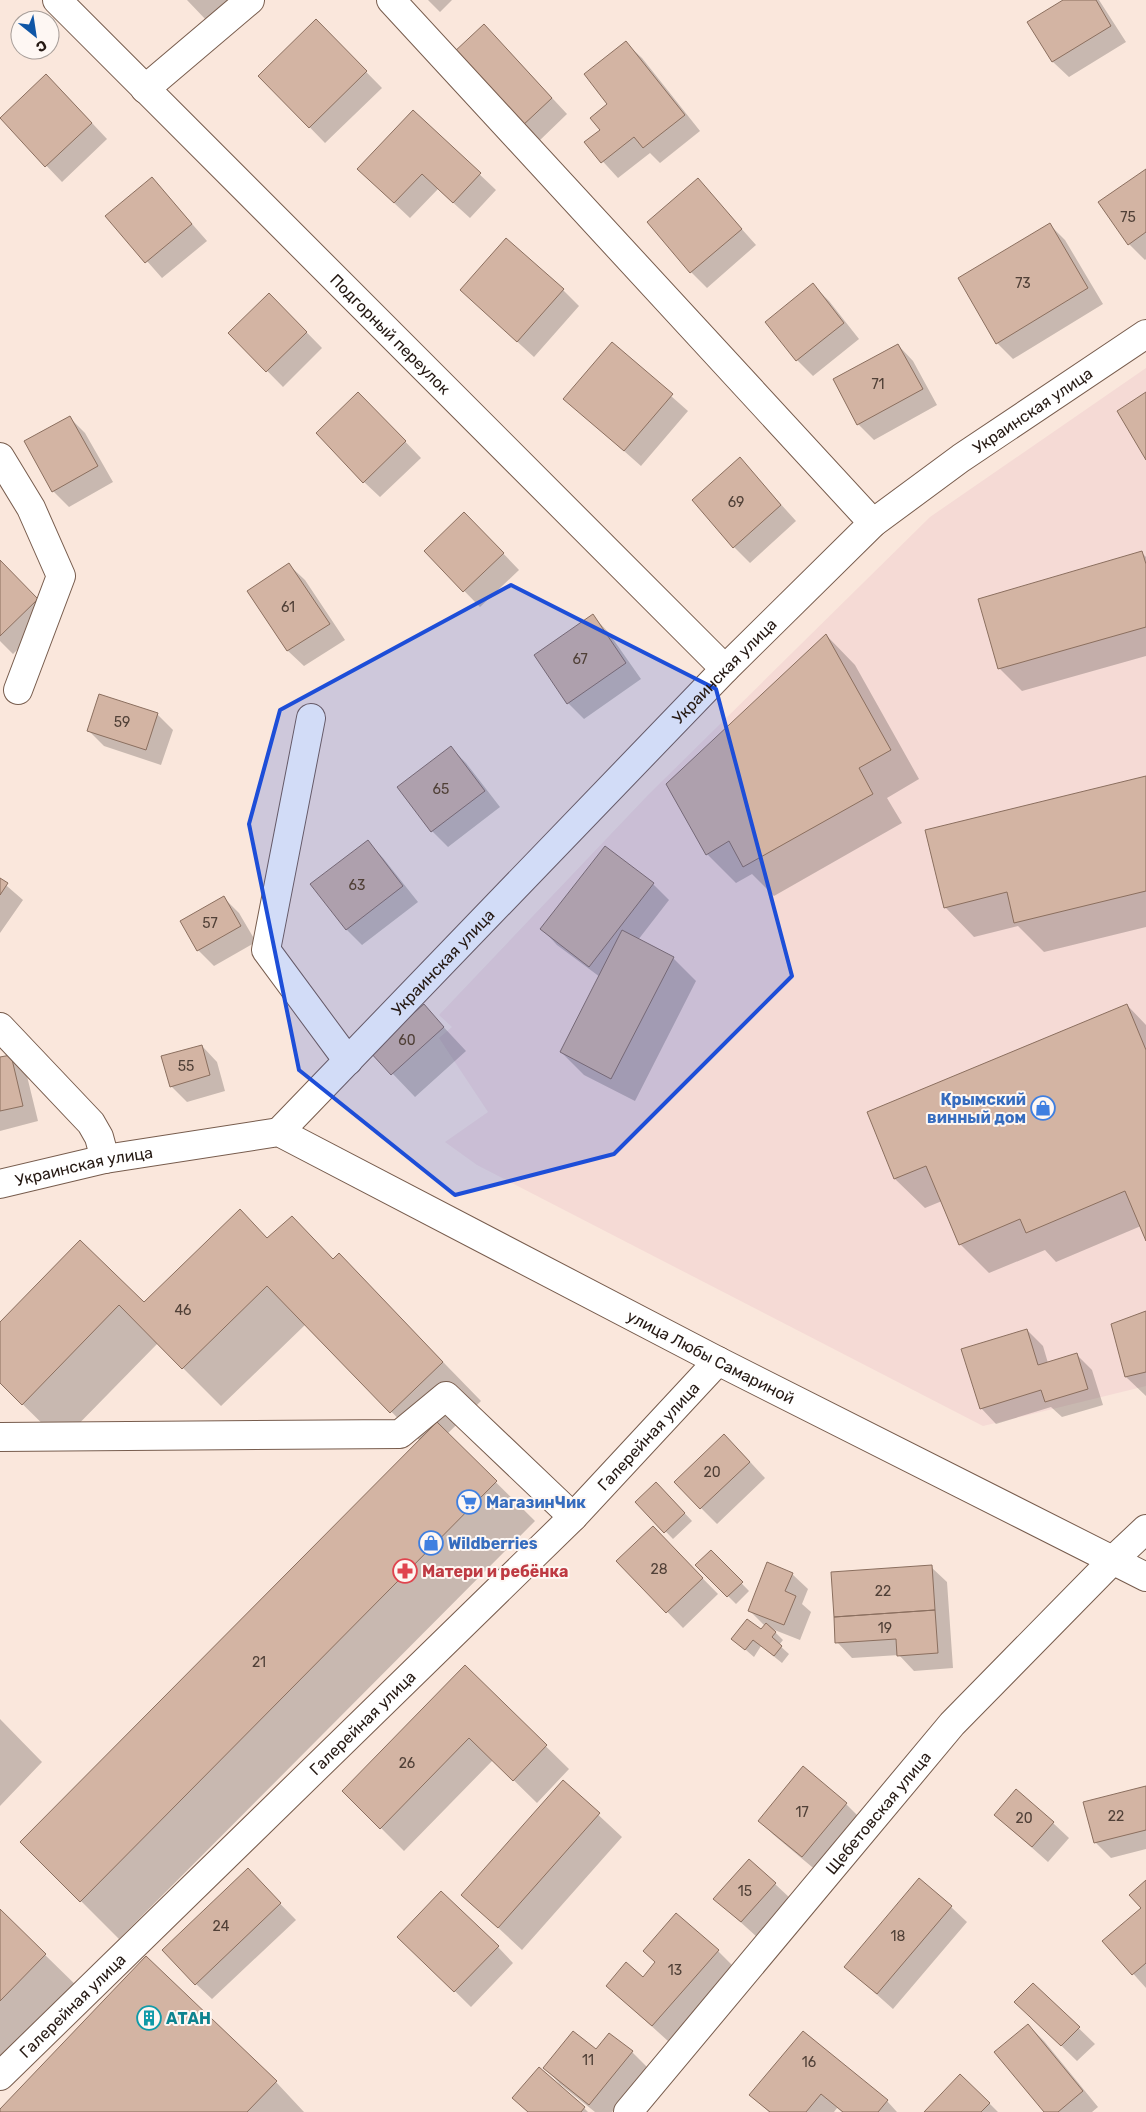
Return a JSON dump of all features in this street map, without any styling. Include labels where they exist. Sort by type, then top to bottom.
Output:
[{"type":"street","name":"Подгорный переулок","points":[[58,0],[725,669]]},
{"type":"street","points":[[145,88],[250,0]]},
{"type":"street","points":[[390,0],[873,524]]},
{"type":"street","name":"Украинская улица","points":[[0,1184],[105,1159],[279,1132],[725,669],[873,524],[961,458],[1146,334]]},
{"type":"street","points":[[0,457],[31,508],[61,576],[18,690]]},
{"type":"street","points":[[311,718],[266,950],[348,1061]]},
{"type":"street","points":[[0,1027],[91,1123],[99,1137],[105,1159]]},
{"type":"street","name":"улица Любы Самариной","points":[[279,1132],[718,1361],[1146,1577]]},
{"type":"street","name":"Галерейная улица","points":[[0,2076],[573,1517],[718,1361]]},
{"type":"street","points":[[0,1437],[400,1434],[446,1396],[573,1517]]},
{"type":"street","name":"Щебетовская улица","points":[[628,2112],[952,1724],[1113,1560],[1146,1529]]},
{"type":"highlighted area","points":[[511,585],[716,689],[792,976],[614,1154],[455,1195],[299,1070],[249,824],[280,710]]},
{"type":"shaded area","points":[[1146,368],[1146,1386],[983,1426],[477,1165],[445,1142],[488,1112],[439,1038],[452,1027],[439,1015],[648,795],[930,517]]},
{"type":"building","points":[[1063,0],[1096,0],[1111,26],[1052,62],[1027,22]]},
{"type":"building","points":[[316,19],[367,71],[309,128],[258,76]]},
{"type":"building","points":[[484,24],[552,98],[521,127],[453,53]]},
{"type":"building","points":[[626,41],[685,115],[643,148],[634,137],[601,163],[584,142],[600,130],[590,118],[607,104],[584,74]]},
{"type":"building","points":[[46,74],[92,123],[45,167],[0,118]]},
{"type":"building","points":[[413,110],[481,173],[453,203],[422,174],[394,203],[357,169]]},
{"type":"building","points":[[1146,169],[1146,232],[1128,245],[1098,202]]},
{"type":"building","points":[[152,177],[192,224],[145,263],[105,216]]},
{"type":"building","points":[[698,178],[742,229],[690,273],[647,222]]},
{"type":"building","points":[[1050,223],[1088,288],[996,344],[958,278]]},
{"type":"building","points":[[506,238],[564,289],[517,342],[460,290]]},
{"type":"building","points":[[813,283],[844,323],[796,361],[765,322]]},
{"type":"building","points":[[269,293],[307,332],[266,372],[228,333]]},
{"type":"building","points":[[612,342],[673,394],[624,451],[563,399]]},
{"type":"building","points":[[898,344],[923,389],[857,425],[833,379]]},
{"type":"building","points":[[358,392],[406,441],[363,483],[316,433]]},
{"type":"building","points":[[1146,392],[1146,460],[1117,411]]},
{"type":"building","points":[[70,416],[98,466],[52,492],[24,441]]},
{"type":"building","points":[[740,457],[781,505],[733,548],[692,500]]},
{"type":"building","points":[[464,512],[504,553],[463,592],[424,551]]},
{"type":"building","points":[[1142,551],[1146,564],[1146,627],[998,669],[978,599]]},
{"type":"building","points":[[0,560],[38,599],[0,636]]},
{"type":"building","points":[[289,563],[330,624],[287,651],[247,591]]},
{"type":"building","points":[[593,614],[626,663],[567,704],[534,655]]},
{"type":"building","points":[[826,634],[891,750],[859,768],[873,794],[743,867],[729,841],[706,855],[666,784]]},
{"type":"building","points":[[99,694],[158,713],[146,750],[87,731]]},
{"type":"building","points":[[451,746],[485,791],[431,832],[397,787]]},
{"type":"building","points":[[1146,776],[1146,891],[1014,923],[1007,892],[944,908],[925,830]]},
{"type":"building","points":[[368,840],[403,886],[346,930],[310,884]]},
{"type":"building","points":[[605,846],[654,883],[589,967],[540,929]]},
{"type":"building","points":[[0,878],[8,883],[0,895]]},
{"type":"building","points":[[224,896],[241,926],[197,951],[180,921]]},
{"type":"building","points":[[622,930],[674,957],[611,1079],[560,1052]]},
{"type":"building","points":[[424,1004],[444,1027],[391,1075],[370,1052]]},
{"type":"building","points":[[1127,1004],[1146,1050],[1146,1241],[1125,1191],[1026,1233],[1020,1219],[959,1245],[926,1166],[894,1179],[867,1112]]},
{"type":"building","points":[[202,1045],[210,1075],[170,1087],[161,1056]]},
{"type":"building","points":[[11,1055],[23,1106],[0,1111],[0,1057]]},
{"type":"building","points":[[240,1209],[267,1238],[292,1216],[333,1259],[339,1253],[443,1362],[390,1413],[267,1286],[182,1369],[119,1305],[22,1405],[0,1383],[0,1322],[80,1240],[144,1302]]},
{"type":"building","points":[[1146,1311],[1146,1372],[1125,1377],[1111,1324]]},
{"type":"building","points":[[1027,1329],[1038,1365],[1077,1353],[1088,1389],[1045,1402],[1041,1390],[980,1409],[961,1349]]},
{"type":"building","points":[[437,1422],[497,1481],[80,1902],[20,1842]]},
{"type":"building","points":[[724,1434],[750,1462],[700,1509],[674,1482]]},
{"type":"building","points":[[656,1482],[685,1513],[664,1533],[635,1502]]},
{"type":"building","points":[[653,1526],[703,1578],[666,1613],[616,1561]]},
{"type":"building","points":[[711,1550],[743,1582],[727,1597],[695,1565]]},
{"type":"building","points":[[767,1562],[793,1573],[785,1591],[796,1596],[784,1625],[748,1611]]},
{"type":"building","points":[[932,1565],[935,1610],[834,1617],[831,1572]]},
{"type":"building","points":[[935,1610],[938,1653],[897,1656],[896,1639],[835,1643],[834,1617]]},
{"type":"building","points":[[747,1619],[761,1629],[766,1623],[776,1632],[772,1637],[782,1646],[774,1656],[753,1640],[745,1650],[731,1639]]},
{"type":"building","points":[[465,1665],[547,1745],[513,1781],[469,1738],[380,1829],[342,1791]]},
{"type":"building","points":[[803,1766],[847,1803],[802,1857],[758,1821]]},
{"type":"building","points":[[563,1780],[600,1813],[498,1928],[461,1895]]},
{"type":"building","points":[[1146,1786],[1146,1830],[1094,1843],[1083,1802]]},
{"type":"building","points":[[1016,1789],[1054,1822],[1032,1847],[994,1815]]},
{"type":"building","points":[[749,1859],[776,1883],[741,1922],[713,1899]]},
{"type":"building","points":[[248,1868],[281,1903],[195,1985],[162,1950]]},
{"type":"building","points":[[919,1878],[952,1906],[877,1994],[844,1967]]},
{"type":"building","points":[[1146,1880],[1146,1963],[1132,1975],[1102,1941],[1141,1908],[1129,1895]]},
{"type":"building","points":[[441,1891],[499,1946],[454,1992],[397,1937]]},
{"type":"building","points":[[0,1909],[46,1954],[0,2001]]},
{"type":"building","points":[[676,1913],[719,1950],[652,2026],[606,1986],[626,1962],[643,1977],[655,1962],[643,1951]]},
{"type":"building","name":"АТАН","points":[[146,1956],[277,2081],[247,2112],[0,2112],[0,2109]]},
{"type":"building","points":[[1033,1983],[1080,2027],[1061,2046],[1014,2002]]},
{"type":"building","points":[[1028,2024],[1083,2091],[1058,2112],[1044,2112],[994,2052]]},
{"type":"building","points":[[573,2031],[596,2049],[609,2033],[633,2051],[589,2105],[543,2068]]},
{"type":"building","points":[[803,2031],[888,2100],[878,2112],[843,2112],[821,2094],[806,2112],[770,2112],[749,2095]]},
{"type":"building","points":[[539,2067],[585,2107],[581,2112],[528,2112],[512,2098]]},
{"type":"building","points":[[960,2074],[990,2103],[981,2112],[924,2112]]},
{"type":"place","name":"Крымский винный дом","points":[[1043,1108]]},
{"type":"place","name":"МагазинЧик","points":[[469,1502]]},
{"type":"place","name":"Wildberries","points":[[431,1543]]},
{"type":"place","name":"Матери и ребёнка","points":[[405,1571]]},
{"type":"place","name":"АТАН","points":[[149,2018]]}]
